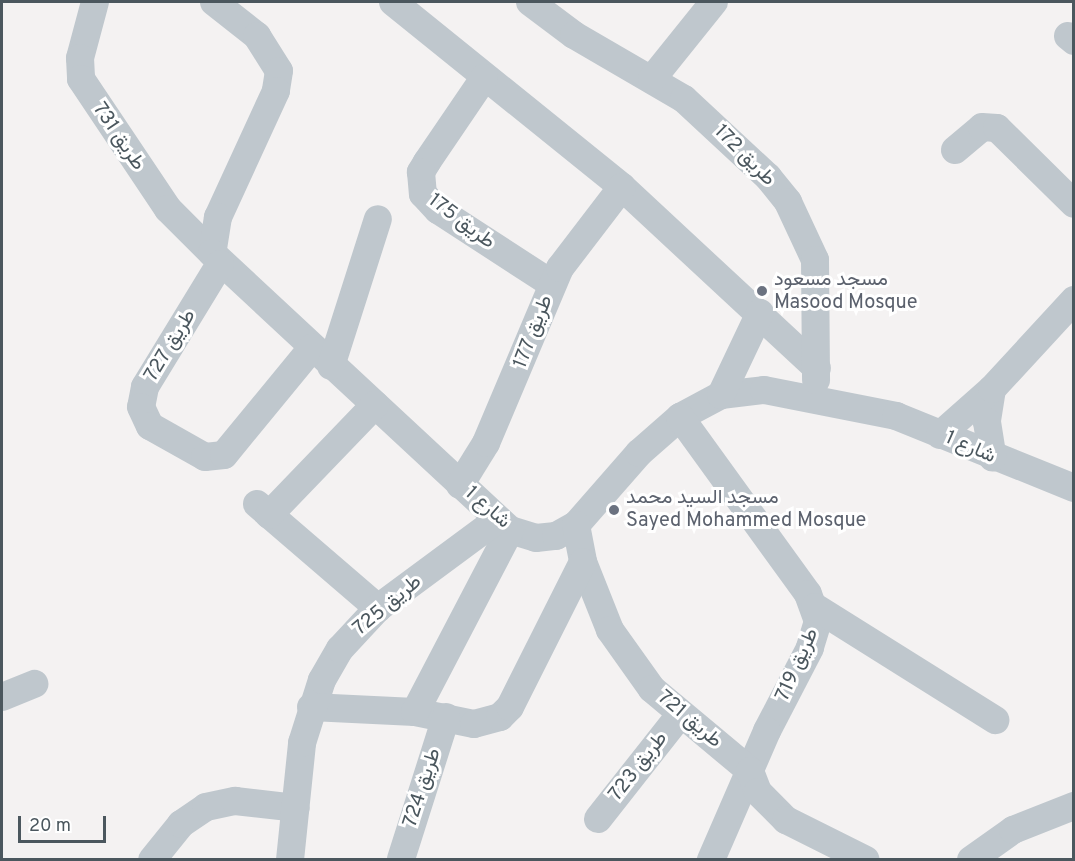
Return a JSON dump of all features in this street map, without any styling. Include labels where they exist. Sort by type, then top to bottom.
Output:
[{"type":"street","name":"طريق 731","points":[[95,2],[80,58],[81,78],[168,209],[216,258]]},
{"type":"street","points":[[214,2],[257,36],[279,72],[276,91],[218,217],[216,258]]},
{"type":"street","points":[[393,2],[622,188],[817,368]]},
{"type":"street","name":"طريق 172","points":[[530,2],[574,35],[684,99],[768,177],[804,230],[815,260],[819,292],[814,398]]},
{"type":"street","points":[[652,79],[714,2]]},
{"type":"street","name":"طريق 175","points":[[484,78],[421,172],[423,194],[438,210],[552,284]]},
{"type":"street","points":[[955,150],[982,127],[997,128],[1074,204]]},
{"type":"street","name":"طريق 177","points":[[460,485],[510,390],[552,284],[622,188]]},
{"type":"street","points":[[321,357],[378,219]]},
{"type":"street","name":"شارع 1","points":[[216,258],[504,525],[536,538],[556,536],[576,525],[639,453],[680,417],[721,396],[764,390],[897,416],[993,458],[1074,488]]},
{"type":"street","name":"طريق 727","points":[[216,258],[145,387],[141,407],[150,426],[205,458],[224,455],[321,357]]},
{"type":"street","points":[[940,435],[993,389],[1074,300]]},
{"type":"street","points":[[721,396],[760,313]]},
{"type":"street","points":[[993,389],[987,422],[993,458]]},
{"type":"street","points":[[375,405],[263,510],[378,608]]},
{"type":"street","name":"طريق 719","points":[[680,417],[815,607],[816,635],[750,771],[711,860]]},
{"type":"street","points":[[415,712],[504,525]]},
{"type":"street","name":"طريق 725","points":[[290,860],[311,707],[340,649],[378,608],[504,525]]},
{"type":"street","name":"طريق 721","points":[[576,525],[583,562],[610,630],[629,661],[679,716],[750,771],[758,792],[786,820],[866,860]]},
{"type":"street","points":[[311,707],[415,712],[487,723],[510,707],[583,562]]},
{"type":"street","points":[[815,607],[995,720]]},
{"type":"street","points":[[2,697],[34,684]]},
{"type":"street","name":"طريق 723","points":[[598,819],[679,716]]},
{"type":"street","name":"طريق 724","points":[[401,859],[446,717]]},
{"type":"street","points":[[152,860],[181,824],[206,807],[235,801],[296,808]]},
{"type":"street","points":[[971,860],[1013,830],[1074,806]]},
{"type":"place","name":"مسجد مسعود Masood Mosque","points":[[762,291]]},
{"type":"place","name":"مسجد السيد محمد Sayed Mohammed Mosque","points":[[614,510]]}]
